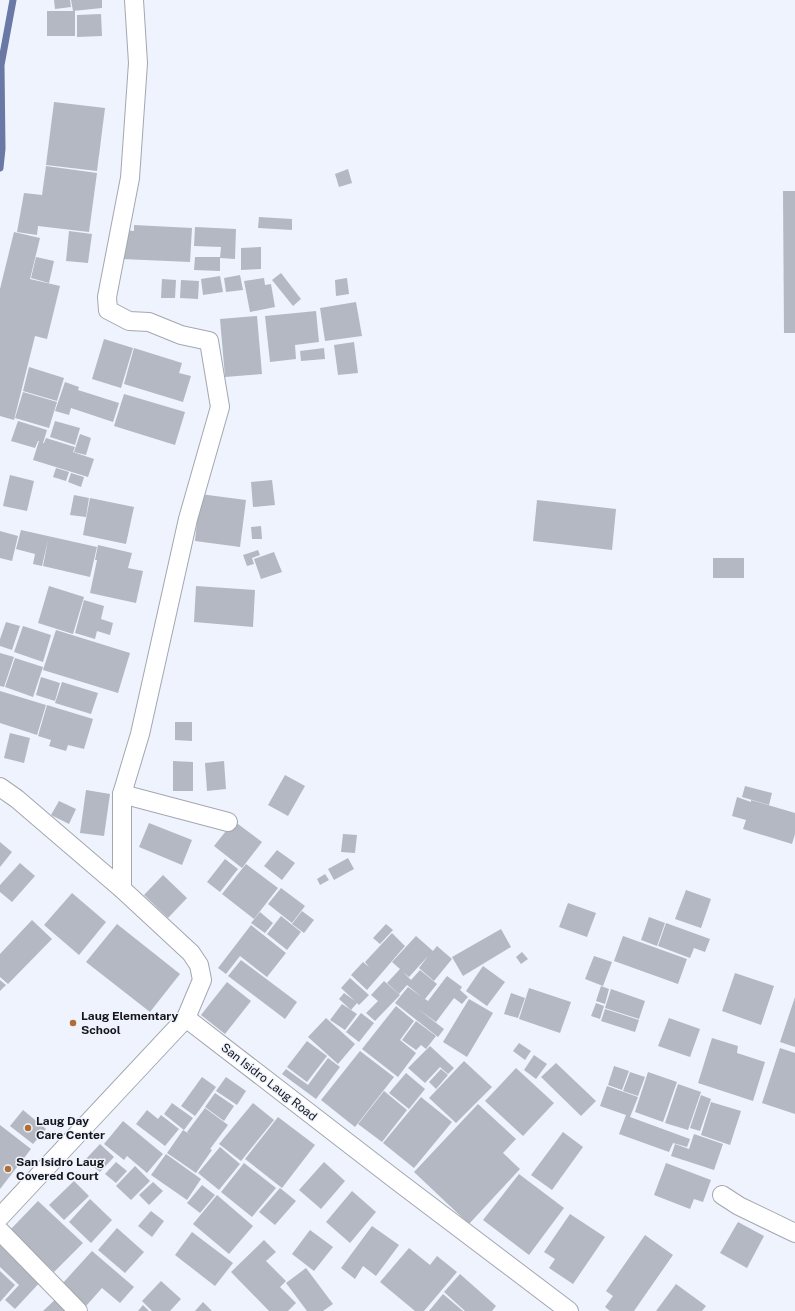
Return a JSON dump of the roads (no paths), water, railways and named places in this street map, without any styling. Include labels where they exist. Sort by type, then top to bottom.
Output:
[{"type":"street","points":[[122,889],[122,794],[140,734],[188,519],[220,407],[209,341],[181,335],[149,322],[129,321],[108,310],[107,297],[130,178],[138,63],[134,0]]},
{"type":"street","points":[[0,787],[17,799],[122,889],[191,953],[199,965],[202,980],[186,1018],[0,1216]]},
{"type":"street","points":[[122,794],[228,822]]},
{"type":"street","name":"San Isidro Laug Road","points":[[186,1018],[569,1311]]},
{"type":"street","points":[[722,1195],[739,1206],[795,1234]]},
{"type":"street","points":[[0,1231],[78,1311]]},
{"type":"waterway","points":[[0,168],[2,149],[1,65],[13,0]]},
{"type":"place","name":"Laug Elementary School","points":[[73,1023]]},
{"type":"place","name":"Laug Day Care Center","points":[[28,1128]]},
{"type":"place","name":"San Isidro Laug Covered Court","points":[[8,1169]]}]
